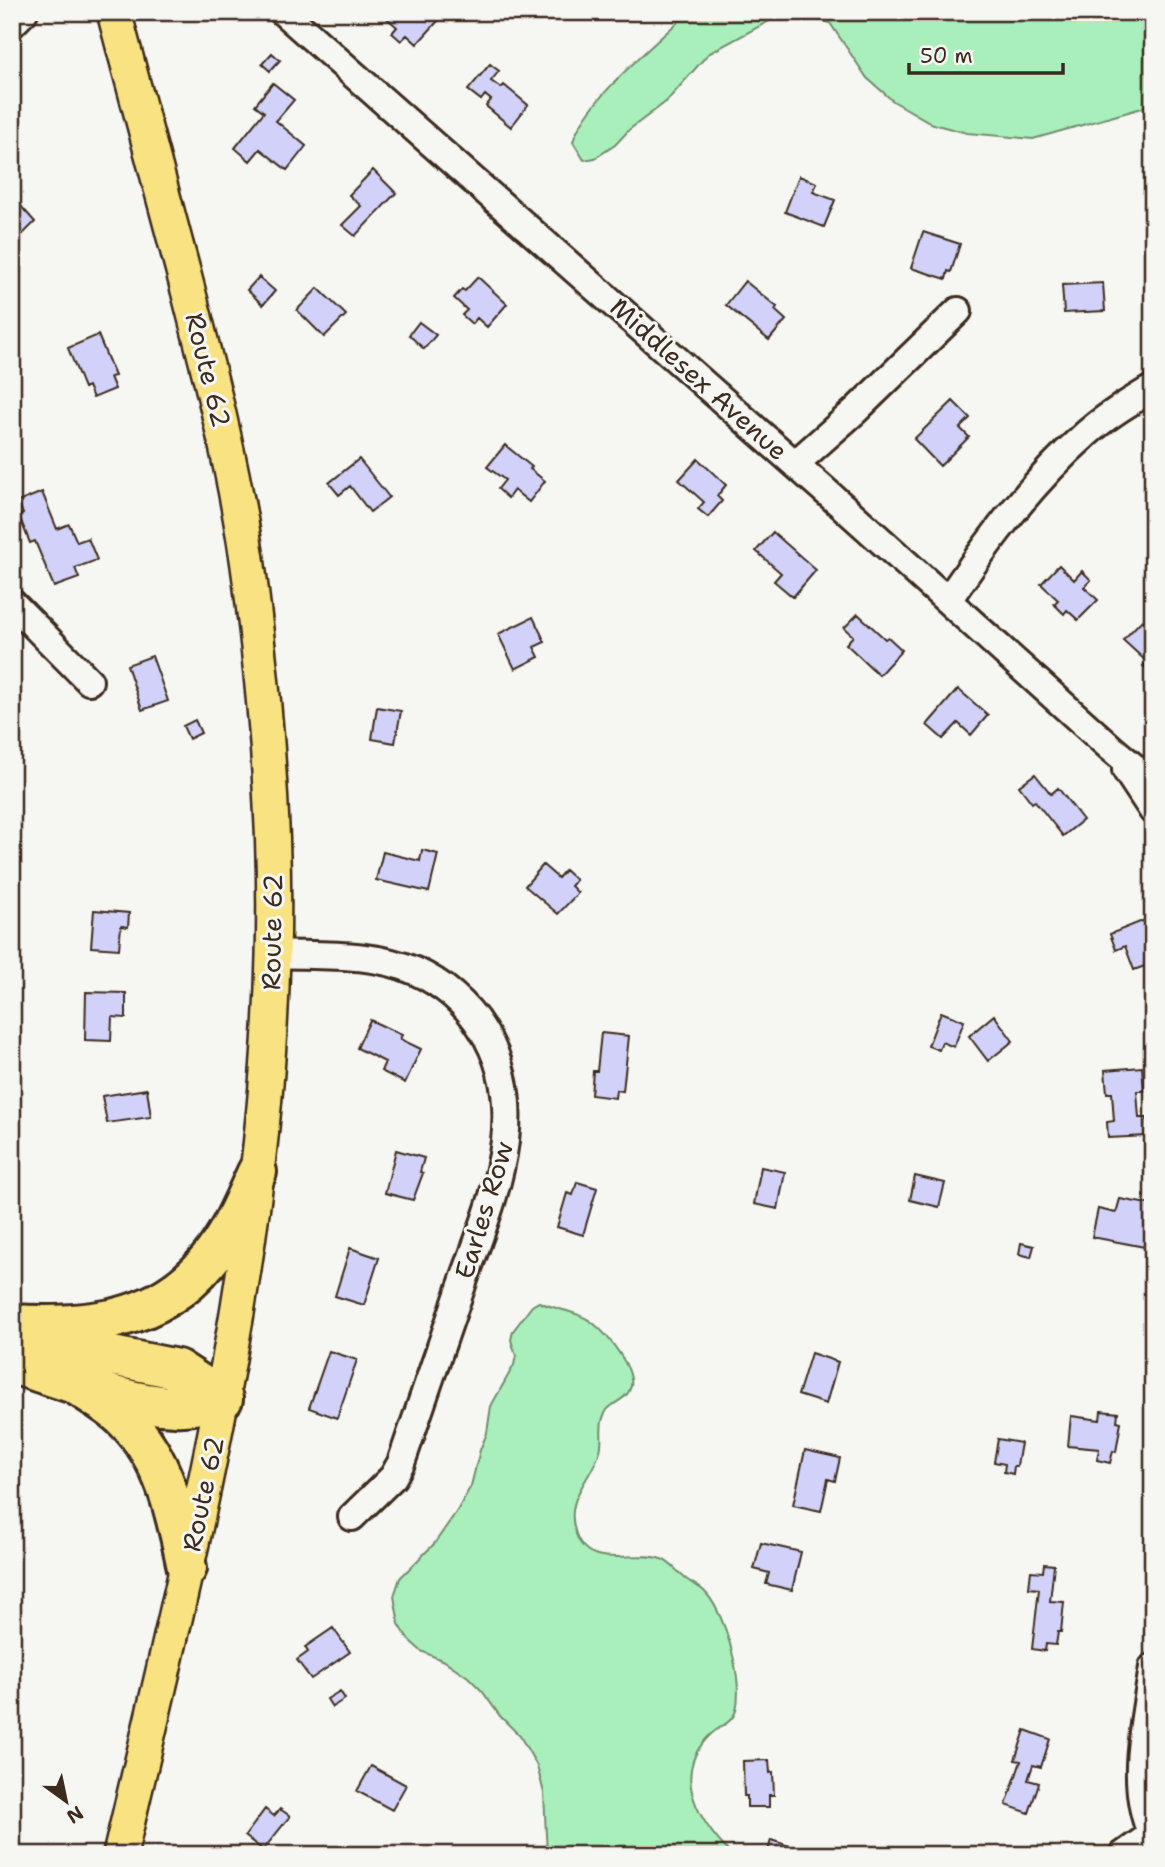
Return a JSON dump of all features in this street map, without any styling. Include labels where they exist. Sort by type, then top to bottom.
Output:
[{"type":"highway","points":[[12,1324],[53,1326],[96,1323],[136,1312],[178,1289],[208,1262],[220,1245],[257,1172]]},
{"type":"highway","points":[[12,1335],[177,1369],[223,1399]]},
{"type":"highway","points":[[12,1364],[76,1385],[161,1405],[177,1406],[223,1399]]},
{"type":"highway","points":[[76,1385],[124,1419],[152,1455],[176,1513],[187,1568]]},
{"type":"main road","name":"Route 62","points":[[114,12],[215,392],[241,523],[259,654],[267,751],[274,954],[257,1172],[245,1271],[223,1399],[121,1855]]},
{"type":"street","points":[[12,24],[24,12]]},
{"type":"street","name":"Middlesex Avenue","points":[[283,12],[795,464],[1111,748],[1153,782]]},
{"type":"street","points":[[795,464],[855,411],[958,311]]},
{"type":"street","points":[[948,600],[993,536],[1034,486],[1087,433],[1153,388]]},
{"type":"street","points":[[12,603],[89,681]]},
{"type":"street","name":"Middlesex Avenue","points":[[1111,748],[1153,811]]},
{"type":"street","name":"Earles Row","points":[[274,954],[376,960],[415,971],[433,981],[464,1006],[483,1030],[498,1058],[508,1098],[509,1118],[502,1159],[476,1245],[401,1463],[393,1478],[352,1517]]},
{"type":"street","points":[[1123,1855],[1152,1836],[1141,1802],[1140,1774],[1153,1667]]},
{"type":"green space","points":[[689,12],[1153,12],[1153,100],[1142,108],[1033,139],[967,133],[933,124],[893,101],[867,78],[830,23],[792,13],[780,15],[708,54],[667,101],[630,129],[615,145],[595,158],[584,160],[573,142],[591,109],[623,73]]},
{"type":"green space","points":[[539,1302],[581,1316],[593,1323],[620,1354],[630,1373],[628,1393],[604,1415],[600,1451],[573,1510],[576,1534],[582,1546],[601,1556],[665,1560],[706,1593],[726,1630],[738,1686],[736,1710],[732,1718],[710,1735],[698,1750],[692,1766],[691,1782],[700,1814],[732,1855],[547,1855],[544,1793],[537,1766],[520,1736],[468,1677],[446,1662],[421,1651],[409,1640],[399,1624],[394,1596],[400,1578],[434,1544],[471,1486],[487,1433],[491,1406],[514,1365],[516,1356],[511,1340],[513,1331],[532,1306]]},
{"type":"building","points":[[446,12],[417,44],[407,35],[401,41],[392,33],[397,27],[381,13]]},
{"type":"building","points":[[272,53],[280,60],[270,71],[262,64]]},
{"type":"building","points":[[490,64],[499,71],[491,81],[501,88],[504,85],[528,105],[511,127],[486,106],[491,100],[485,95],[481,100],[468,90]]},
{"type":"building","points":[[273,83],[294,100],[276,121],[306,146],[287,170],[260,149],[250,161],[235,148],[264,112],[255,105]]},
{"type":"building","points":[[373,170],[396,193],[355,236],[342,225],[361,206],[349,195]]},
{"type":"building","points":[[799,176],[817,183],[813,192],[835,200],[824,227],[785,212]]},
{"type":"building","points":[[12,196],[35,222],[20,237],[12,230]]},
{"type":"building","points":[[923,232],[960,244],[946,279],[911,268]]},
{"type":"building","points":[[259,277],[275,291],[263,305],[247,290]]},
{"type":"building","points":[[478,277],[507,304],[487,327],[477,318],[472,324],[462,315],[467,310],[454,298]]},
{"type":"building","points":[[745,281],[777,307],[775,310],[786,320],[769,340],[726,305]]},
{"type":"building","points":[[1103,283],[1105,311],[1064,313],[1062,285]]},
{"type":"building","points":[[318,288],[346,315],[324,337],[297,310]]},
{"type":"building","points":[[419,322],[436,335],[424,349],[409,335]]},
{"type":"building","points":[[98,335],[115,376],[110,377],[115,389],[93,398],[88,386],[84,388],[68,348]]},
{"type":"building","points":[[953,401],[970,418],[960,428],[969,437],[940,466],[914,439]]},
{"type":"building","points":[[505,445],[545,481],[529,502],[514,490],[508,498],[498,489],[505,480],[487,467]]},
{"type":"building","points":[[359,459],[389,497],[370,512],[350,486],[339,495],[329,483]]},
{"type":"building","points":[[698,459],[726,485],[717,496],[722,501],[708,517],[698,509],[704,502],[679,480]]},
{"type":"building","points":[[42,492],[57,529],[69,524],[77,542],[88,538],[97,560],[75,568],[79,578],[54,587],[35,541],[30,543],[19,516],[23,514],[18,502]]},
{"type":"building","points":[[773,532],[816,570],[793,597],[774,581],[781,573],[756,551]]},
{"type":"building","points":[[1059,565],[1074,580],[1082,571],[1091,580],[1084,587],[1098,600],[1078,620],[1067,610],[1064,614],[1054,604],[1058,600],[1041,584]]},
{"type":"building","points":[[858,614],[885,639],[888,637],[902,650],[879,675],[846,644],[853,636],[844,628]]},
{"type":"building","points":[[533,617],[545,642],[534,647],[539,657],[515,669],[498,634]]},
{"type":"building","points":[[1142,620],[1153,629],[1153,675],[1143,666],[1147,662],[1123,640]]},
{"type":"building","points":[[152,656],[168,701],[142,710],[127,665]]},
{"type":"building","points":[[958,689],[988,715],[971,735],[958,723],[943,739],[927,725]]},
{"type":"building","points":[[377,707],[401,711],[395,743],[372,739]]},
{"type":"building","points":[[195,720],[201,733],[189,739],[183,726]]},
{"type":"building","points":[[1035,774],[1051,794],[1058,788],[1083,820],[1063,836],[1035,801],[1032,803],[1019,786]]},
{"type":"building","points":[[422,850],[438,854],[429,892],[376,880],[383,852],[420,861]]},
{"type":"building","points":[[543,865],[558,878],[565,870],[576,880],[571,886],[578,893],[558,914],[525,886]]},
{"type":"building","points":[[94,910],[129,913],[128,927],[121,926],[119,949],[91,947]]},
{"type":"building","points":[[1145,920],[1153,940],[1153,963],[1134,970],[1125,946],[1116,950],[1110,934]]},
{"type":"building","points":[[86,992],[126,993],[126,1018],[112,1017],[111,1041],[85,1040]]},
{"type":"building","points":[[941,1012],[964,1021],[954,1047],[942,1042],[939,1050],[928,1046]]},
{"type":"building","points":[[994,1015],[1013,1041],[988,1061],[969,1036]]},
{"type":"building","points":[[370,1020],[402,1035],[400,1039],[421,1049],[405,1083],[381,1071],[385,1062],[357,1048]]},
{"type":"building","points":[[601,1033],[629,1036],[623,1091],[616,1090],[615,1098],[591,1095],[593,1071],[597,1071]]},
{"type":"building","points":[[1142,1067],[1144,1091],[1137,1091],[1139,1118],[1147,1118],[1148,1136],[1108,1138],[1107,1122],[1114,1121],[1112,1093],[1107,1093],[1105,1070]]},
{"type":"building","points":[[147,1089],[151,1117],[107,1123],[102,1096]]},
{"type":"building","points":[[396,1150],[424,1158],[420,1172],[423,1173],[413,1200],[385,1193]]},
{"type":"building","points":[[761,1167],[785,1172],[778,1209],[754,1204]]},
{"type":"building","points":[[915,1176],[945,1183],[939,1207],[910,1200]]},
{"type":"building","points":[[577,1182],[597,1188],[583,1235],[557,1227],[567,1193],[573,1195]]},
{"type":"building","points":[[1120,1199],[1153,1205],[1153,1236],[1150,1248],[1092,1237],[1098,1209],[1116,1213]]},
{"type":"building","points":[[1021,1243],[1034,1246],[1031,1257],[1019,1254]]},
{"type":"building","points":[[350,1248],[379,1258],[364,1305],[335,1296]]},
{"type":"building","points":[[329,1351],[357,1360],[337,1418],[309,1408]]},
{"type":"building","points":[[811,1353],[838,1362],[826,1404],[798,1395]]},
{"type":"building","points":[[1101,1411],[1118,1413],[1117,1421],[1121,1422],[1116,1452],[1113,1451],[1110,1463],[1097,1460],[1099,1449],[1068,1446],[1071,1416],[1100,1420]]},
{"type":"building","points":[[998,1439],[1021,1443],[1013,1474],[1004,1472],[1005,1464],[994,1462]]},
{"type":"building","points":[[805,1450],[840,1458],[835,1481],[828,1479],[821,1511],[793,1505]]},
{"type":"building","points":[[761,1543],[801,1552],[792,1590],[766,1584],[769,1573],[754,1569]]},
{"type":"building","points":[[1044,1564],[1054,1565],[1050,1601],[1064,1602],[1061,1632],[1058,1632],[1056,1645],[1046,1644],[1045,1651],[1032,1649],[1039,1589],[1029,1588],[1031,1571],[1043,1572]]},
{"type":"building","points":[[333,1628],[350,1652],[311,1679],[297,1660],[308,1652],[305,1647]]},
{"type":"building","points":[[340,1691],[345,1699],[332,1707],[327,1699]]},
{"type":"building","points":[[1025,1730],[1050,1739],[1041,1767],[1033,1765],[1028,1780],[1039,1783],[1029,1813],[1006,1805],[1021,1761],[1015,1760]]},
{"type":"building","points":[[769,1760],[770,1773],[773,1772],[774,1795],[769,1795],[769,1807],[747,1807],[743,1761]]},
{"type":"building","points":[[371,1766],[406,1785],[392,1810],[357,1791]]},
{"type":"building","points":[[265,1809],[274,1816],[280,1809],[290,1816],[263,1850],[245,1836]]},
{"type":"building","points":[[771,1840],[792,1847],[790,1855],[767,1855]]}]
